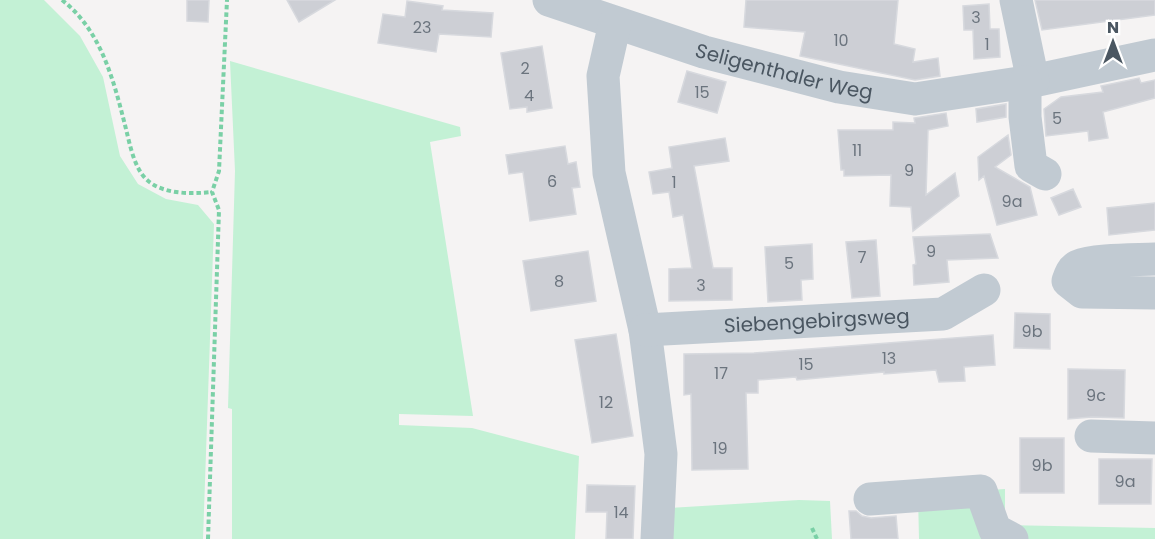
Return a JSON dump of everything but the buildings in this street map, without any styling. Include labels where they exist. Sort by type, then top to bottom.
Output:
[{"type":"street","name":"Seligenthaler Weg","points":[[549,0],[705,52],[839,87],[915,99],[1029,81],[1155,56]]},
{"type":"street","points":[[1016,0],[1029,81],[1025,117],[1032,166],[1045,174]]},
{"type":"street","points":[[615,23],[603,76],[609,173],[645,330],[662,454],[657,539]]},
{"type":"street","points":[[1155,259],[1078,266],[1070,273],[1068,281],[1082,292],[1155,293]]},
{"type":"street","name":"Siebengebirgsweg","points":[[645,330],[943,314],[984,290]]},
{"type":"street","points":[[1091,436],[1155,438]]},
{"type":"street","points":[[870,499],[981,491],[995,530],[1011,539]]},
{"type":"path","points":[[62,0],[87,28],[105,55],[133,156],[147,180],[161,188],[190,194],[212,192]]},
{"type":"path","points":[[208,539],[219,210],[212,192],[219,171],[227,0]]},
{"type":"path","points":[[812,528],[817,539]]},
{"type":"green space","points":[[0,0],[44,0],[80,36],[103,77],[120,156],[138,184],[166,199],[198,205],[214,224],[203,539],[0,539]]},
{"type":"green space","points":[[230,61],[460,127],[461,136],[430,142],[473,416],[399,414],[399,425],[472,428],[579,456],[575,539],[232,539],[232,409],[228,408],[235,171]]},
{"type":"green space","points":[[1005,489],[1005,525],[1155,528],[1155,539],[919,539],[918,495]]},
{"type":"green space","points":[[799,500],[830,501],[832,539],[668,539],[669,508]]}]
